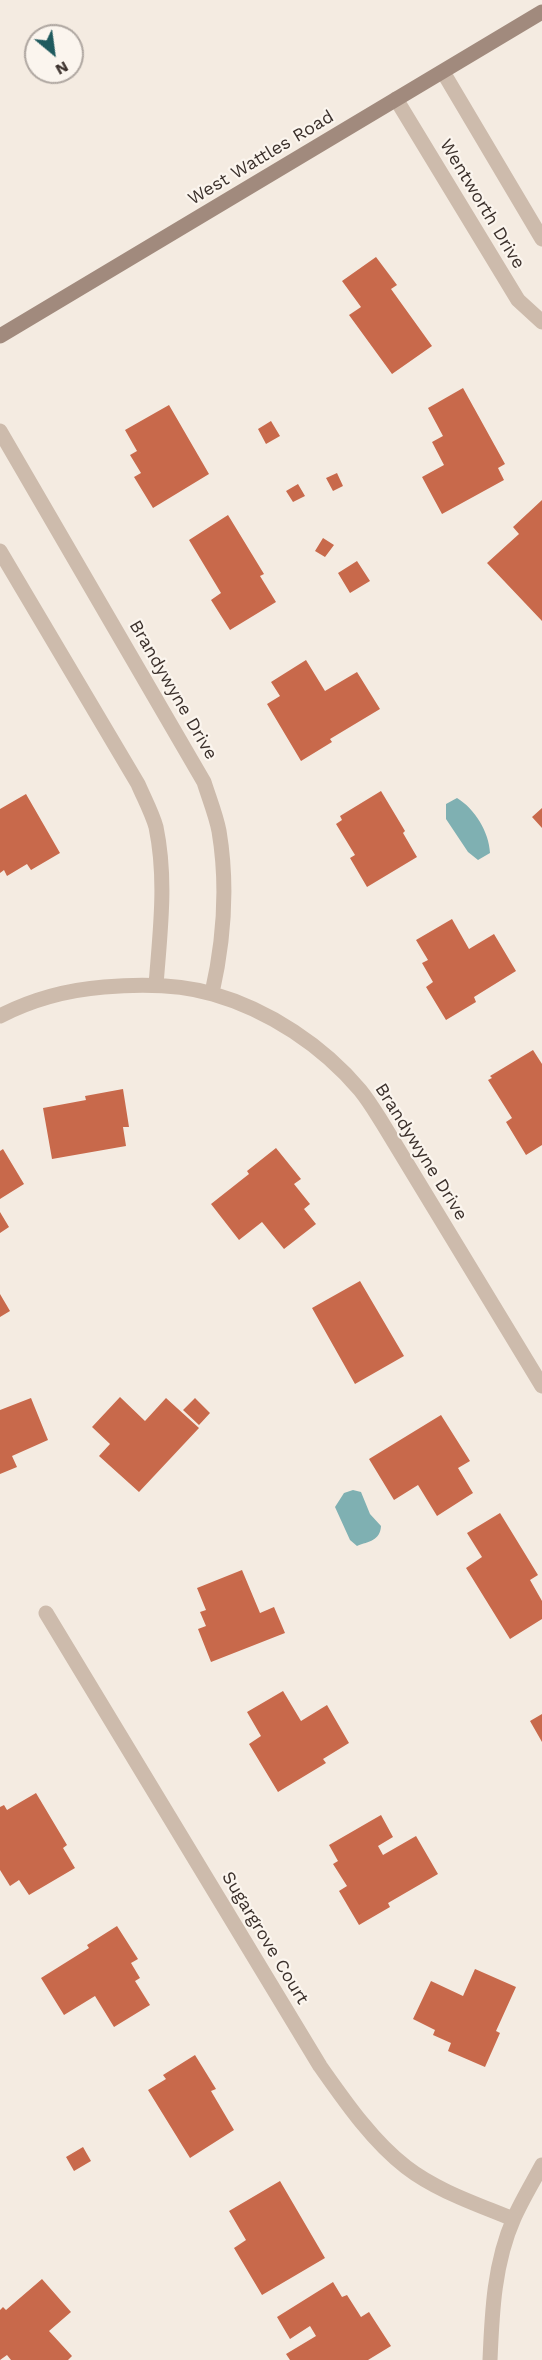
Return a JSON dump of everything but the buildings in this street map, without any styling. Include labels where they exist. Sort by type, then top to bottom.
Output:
[{"type":"street","name":"West Wattles Road","points":[[0,336],[542,12]]},
{"type":"street","name":"Wentworth Drive","points":[[443,72],[542,239]]},
{"type":"street","name":"Wentworth Drive","points":[[396,99],[518,300],[542,322]]},
{"type":"street","name":"Brandywyne Drive","points":[[0,431],[204,782],[219,830],[224,881],[220,959],[212,993]]},
{"type":"street","points":[[0,551],[138,784],[155,826],[162,876],[163,912],[156,985]]},
{"type":"street","name":"Brandywyne Drive","points":[[0,1016],[19,1006],[78,990],[156,985],[212,993],[243,1005],[282,1025],[333,1062],[361,1091],[542,1386]]},
{"type":"street","name":"Sugargrove Court","points":[[46,1613],[320,2066],[358,2119],[405,2167],[440,2188],[513,2219]]},
{"type":"street","points":[[490,2360],[492,2303],[500,2261],[513,2219],[542,2164]]},
{"type":"water","points":[[457,798],[470,808],[487,837],[490,853],[478,860],[468,852],[446,819],[446,804]]},
{"type":"water","points":[[353,1490],[361,1492],[370,1514],[381,1526],[376,1538],[357,1546],[350,1540],[335,1507],[344,1493]]}]
